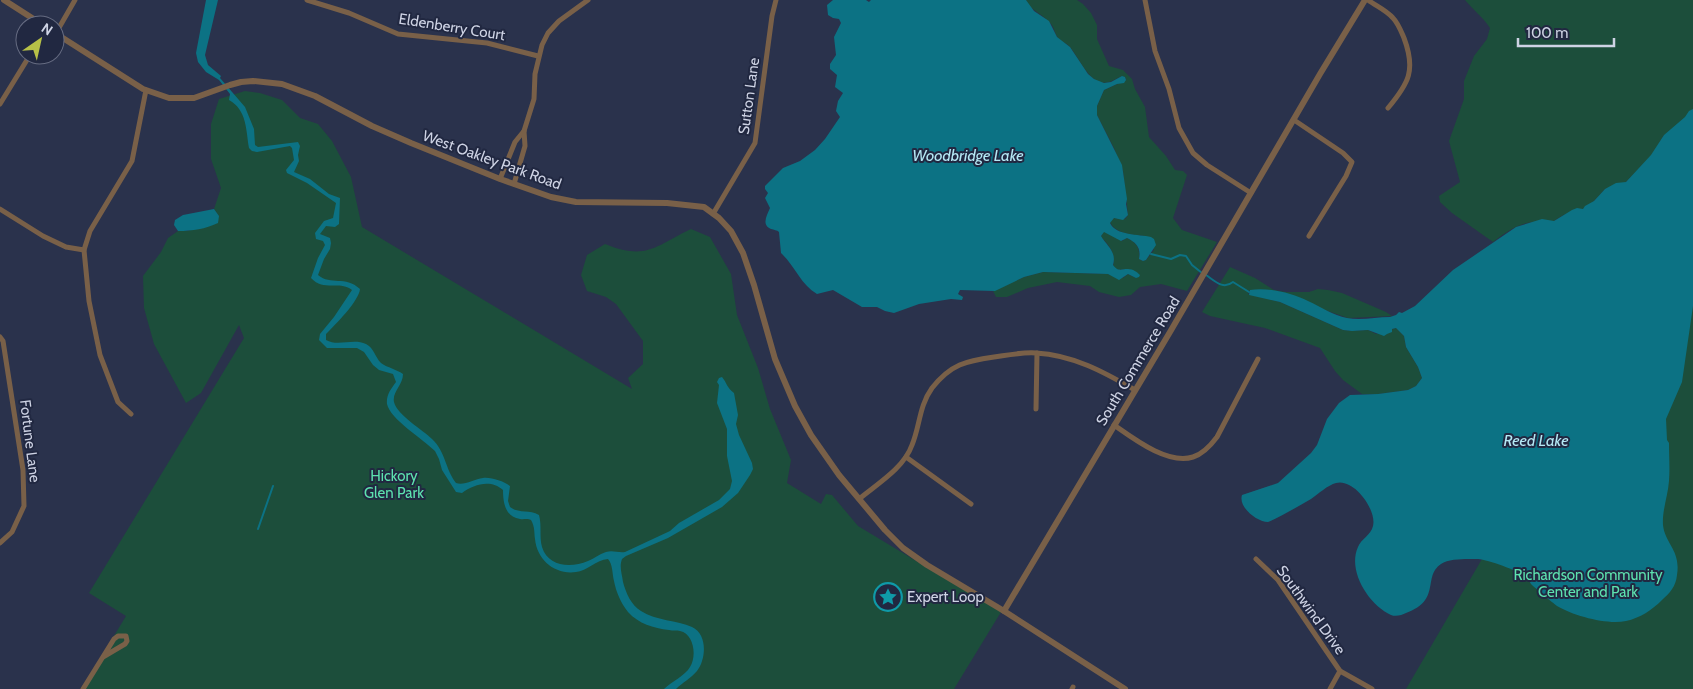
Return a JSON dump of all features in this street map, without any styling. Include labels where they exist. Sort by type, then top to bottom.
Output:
[{"type":"street","points":[[4,0],[27,15]]},
{"type":"street","points":[[65,16],[75,0]]},
{"type":"street","name":"Eldenberry Court","points":[[307,0],[349,13],[398,34],[488,43],[538,56]]},
{"type":"street","points":[[514,184],[525,146],[524,131],[534,99],[538,56],[548,33],[559,21],[588,0]]},
{"type":"street","name":"Sutton Lane","points":[[713,214],[755,143],[772,16],[776,0]]},
{"type":"street","points":[[1145,0],[1155,51],[1169,90],[1179,128],[1193,154],[1251,193]]},
{"type":"street","points":[[1367,0],[1385,10],[1394,19],[1409,53],[1410,70],[1405,86],[1388,108]]},
{"type":"street","name":"South Commerce Road","points":[[1004,611],[1367,0]]},
{"type":"street","name":"West Oakley Park Road","points":[[65,39],[146,90],[168,98],[194,98],[241,82],[253,81],[282,84],[315,96],[372,126],[410,143],[551,197],[576,202],[686,204],[704,207],[731,231],[743,252],[776,359],[795,406],[812,436],[837,472],[884,530],[903,548],[927,565],[1004,611]]},
{"type":"street","points":[[0,104],[24,65]]},
{"type":"street","points":[[131,414],[118,402],[100,355],[89,301],[84,250],[90,231],[132,161],[146,90]]},
{"type":"street","points":[[1294,120],[1343,153],[1352,162],[1346,176],[1309,236]]},
{"type":"street","points":[[500,179],[515,142],[524,131]]},
{"type":"street","points":[[0,209],[42,236],[66,247],[84,250]]},
{"type":"street","name":"Fortune Lane","points":[[0,337],[3,341],[23,470],[24,506],[12,532],[0,543]]},
{"type":"street","points":[[859,499],[906,457],[912,445],[925,400],[931,390],[949,370],[975,359],[1037,353],[1085,363],[1135,390]]},
{"type":"street","points":[[1036,409],[1037,353]]},
{"type":"street","points":[[1114,425],[1137,441],[1165,455],[1175,458],[1195,457],[1208,448],[1217,437],[1258,359]]},
{"type":"street","points":[[906,457],[971,504]]},
{"type":"street","name":"Southwind Drive","points":[[1256,559],[1278,580],[1340,671],[1372,689]]},
{"type":"street","points":[[1004,611],[1125,689]]},
{"type":"street","points":[[83,689],[102,657],[114,639],[118,636],[126,636],[127,641],[125,644],[102,657]]},
{"type":"street","points":[[1330,689],[1340,671]]},
{"type":"green space","points":[[1026,0],[1077,0],[1083,4],[1091,13],[1097,25],[1097,39],[1109,66],[1123,70],[1132,79],[1145,107],[1149,137],[1166,156],[1175,170],[1183,171],[1187,175],[1173,218],[1182,230],[1217,242],[1187,291],[1161,284],[1140,287],[1131,295],[1119,297],[1099,292],[1090,286],[1057,282],[1028,288],[1007,297],[996,297],[993,291],[1024,277],[1043,272],[1108,274],[1123,278],[1128,274],[1136,278],[1128,269],[1118,270],[1113,267],[1113,254],[1110,247],[1101,237],[1103,232],[1107,232],[1122,241],[1127,238],[1133,242],[1137,246],[1139,259],[1143,261],[1154,250],[1145,236],[1120,231],[1112,226],[1110,222],[1114,218],[1125,219],[1128,215],[1123,171],[1114,148],[1097,115],[1097,106],[1104,90],[1126,80],[1126,78],[1122,76],[1106,83],[1095,80],[1087,72],[1070,47],[1058,38],[1050,23],[1030,6]]},
{"type":"green space","points":[[1465,0],[1693,0],[1693,131],[1664,135],[1652,155],[1626,182],[1605,189],[1583,209],[1568,213],[1554,221],[1536,221],[1521,225],[1508,231],[1493,242],[1452,213],[1440,202],[1439,196],[1460,182],[1449,141],[1464,99],[1464,81],[1474,56],[1487,39],[1490,28]]},
{"type":"green space","name":"Hickory Glen Park","points":[[245,91],[260,93],[282,100],[300,118],[318,124],[332,141],[351,177],[362,227],[632,389],[628,378],[643,364],[643,341],[616,304],[606,297],[587,291],[581,275],[587,255],[605,244],[631,251],[650,249],[691,229],[710,237],[731,274],[737,315],[758,368],[770,409],[791,460],[787,483],[821,504],[826,494],[832,495],[858,526],[1001,612],[954,689],[82,689],[126,616],[89,593],[244,338],[239,325],[201,393],[186,403],[154,344],[144,308],[143,276],[161,252],[168,238],[178,231],[188,231],[219,216],[214,209],[221,188],[211,159],[211,124],[219,99]]},
{"type":"green space","name":"Richardson Community Center and Park","points":[[1693,198],[1693,689],[1406,689]]},
{"type":"green space","points":[[1230,267],[1255,278],[1274,290],[1309,292],[1318,289],[1328,290],[1342,293],[1386,312],[1392,316],[1348,318],[1288,294],[1275,291],[1250,290],[1248,294],[1280,302],[1343,330],[1368,330],[1376,334],[1396,328],[1404,336],[1406,347],[1422,378],[1416,386],[1408,390],[1362,394],[1343,380],[1320,348],[1265,328],[1210,316],[1202,312]]},
{"type":"water","points":[[206,0],[218,0],[205,55],[208,65],[221,76],[220,78],[245,107],[254,129],[255,145],[258,147],[298,142],[300,146],[299,161],[294,172],[310,179],[329,194],[340,198],[339,224],[335,227],[326,226],[320,234],[330,238],[331,243],[318,275],[328,280],[349,282],[360,289],[356,300],[326,334],[326,340],[335,343],[361,342],[366,344],[381,363],[403,374],[394,398],[396,407],[437,444],[452,478],[459,484],[486,478],[504,482],[510,486],[508,501],[510,507],[539,515],[542,547],[549,559],[561,564],[574,565],[606,552],[625,552],[670,531],[679,523],[719,500],[730,489],[732,481],[727,456],[727,429],[717,403],[719,385],[717,382],[719,378],[722,377],[734,393],[738,415],[736,424],[753,469],[738,493],[722,507],[668,538],[626,556],[621,562],[623,582],[629,598],[637,608],[653,617],[692,627],[701,635],[704,654],[700,666],[695,674],[676,689],[664,689],[685,673],[692,662],[693,646],[685,633],[652,627],[632,616],[625,609],[619,597],[612,566],[608,559],[599,561],[584,570],[576,572],[561,571],[548,564],[536,547],[534,527],[531,520],[515,518],[508,512],[504,504],[503,490],[493,485],[482,484],[462,493],[456,492],[442,470],[435,451],[400,422],[389,410],[387,398],[396,382],[393,374],[379,370],[364,352],[357,348],[327,348],[319,340],[320,334],[352,290],[342,286],[321,284],[311,278],[325,245],[323,241],[316,239],[315,233],[324,221],[333,218],[336,203],[307,183],[287,173],[286,170],[294,160],[290,146],[257,152],[249,148],[245,121],[239,109],[229,100],[230,94],[219,80],[206,72],[198,62],[196,53]]},
{"type":"water","name":"Woodbridge Lake","points":[[833,0],[866,0],[869,2],[871,0],[1026,0],[1034,11],[1049,21],[1057,37],[1070,47],[1088,74],[1094,79],[1104,83],[1111,82],[1122,76],[1125,77],[1124,83],[1104,90],[1097,106],[1097,115],[1122,165],[1127,199],[1128,215],[1123,220],[1114,218],[1110,223],[1122,232],[1151,237],[1156,245],[1146,260],[1143,261],[1139,259],[1138,246],[1127,238],[1121,241],[1104,232],[1101,236],[1113,253],[1113,265],[1116,269],[1133,270],[1140,275],[1139,277],[1136,278],[1128,274],[1119,280],[1108,274],[1043,272],[1024,277],[995,291],[960,290],[958,294],[963,297],[962,300],[951,299],[919,304],[894,313],[877,307],[862,307],[833,290],[817,294],[811,290],[781,253],[779,232],[766,225],[765,222],[770,208],[765,198],[768,193],[765,186],[783,168],[800,161],[815,150],[840,117],[836,111],[838,101],[843,93],[835,87],[837,75],[830,69],[830,64],[836,55],[834,37],[841,23],[839,19],[828,15],[827,5]]},
{"type":"water","name":"Reed Lake","points":[[1693,109],[1693,306],[1682,382],[1666,419],[1667,440],[1669,443],[1669,476],[1663,525],[1664,532],[1675,553],[1678,566],[1674,586],[1668,595],[1650,610],[1631,620],[1610,622],[1591,619],[1557,606],[1531,584],[1529,579],[1518,572],[1483,560],[1464,559],[1441,564],[1433,575],[1428,595],[1424,602],[1417,608],[1404,614],[1393,616],[1375,604],[1368,595],[1362,586],[1355,566],[1355,556],[1359,544],[1373,526],[1373,519],[1368,504],[1357,490],[1343,483],[1333,484],[1311,499],[1268,522],[1249,513],[1243,504],[1242,495],[1278,483],[1311,453],[1317,445],[1327,419],[1339,403],[1350,395],[1408,390],[1416,386],[1422,378],[1406,347],[1404,336],[1396,328],[1384,336],[1368,330],[1343,330],[1280,302],[1249,295],[1250,290],[1264,289],[1287,293],[1337,315],[1352,319],[1390,317],[1399,312],[1402,313],[1415,306],[1453,270],[1516,227],[1542,219],[1554,221],[1572,210],[1577,208],[1583,209],[1605,189],[1616,183],[1626,182],[1651,155],[1664,135]]},
{"type":"water","points":[[214,209],[219,216],[218,223],[213,225],[189,231],[178,231],[174,225],[175,220],[183,215]]},
{"type":"waterway","points":[[1151,254],[1171,259],[1180,255],[1186,256],[1192,265],[1202,273]]},
{"type":"waterway","points":[[1206,275],[1222,285],[1233,282],[1249,292]]},
{"type":"waterway","points":[[258,529],[273,486]]},
{"type":"place","name":"Expert Loop","points":[[888,597]]}]
